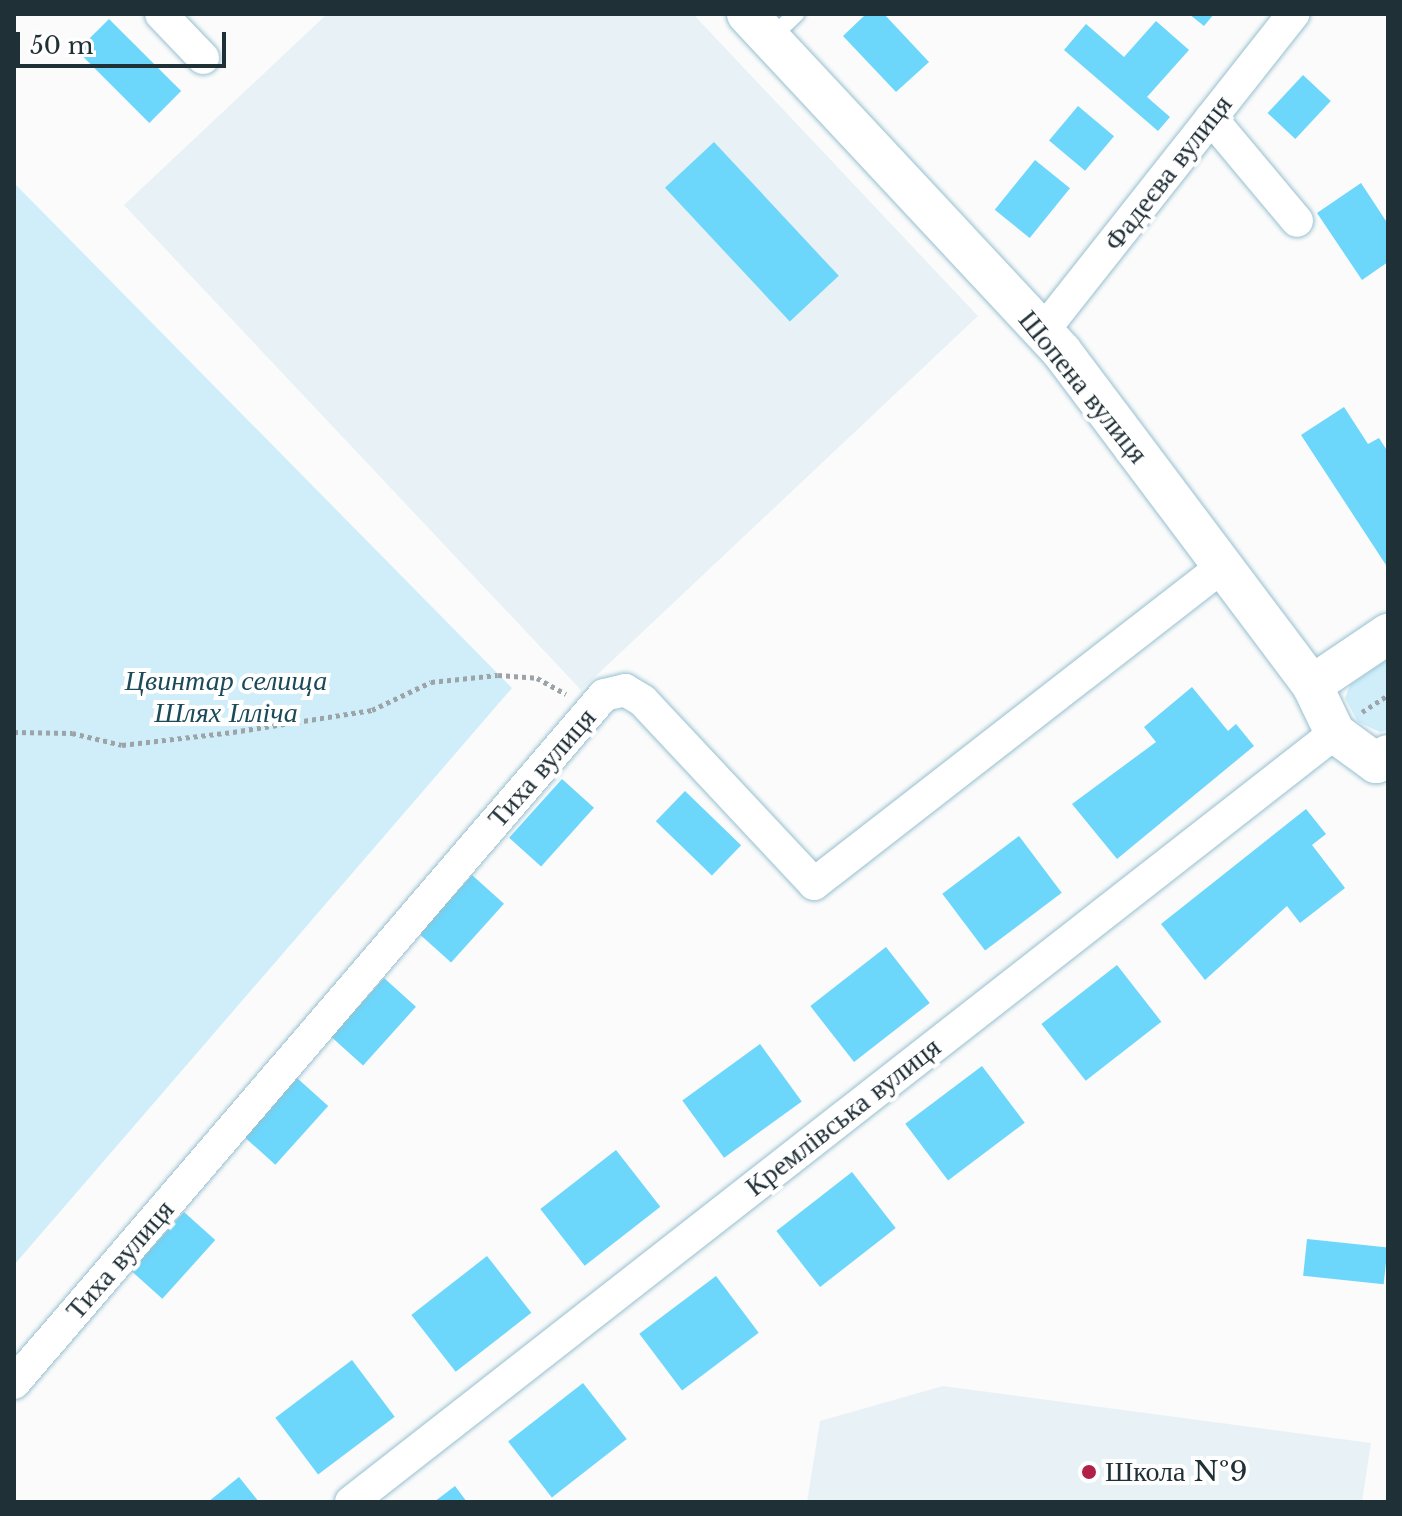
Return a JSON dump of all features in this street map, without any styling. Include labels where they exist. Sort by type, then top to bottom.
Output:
[{"type":"street","points":[[161,14],[203,58]]},
{"type":"street","name":"Фадеєва вулиця","points":[[1043,331],[1293,14]]},
{"type":"street","name":"Шопена вулиця","points":[[771,22],[1043,331],[1312,685],[1335,733],[1384,767]]},
{"type":"street","points":[[1211,118],[1297,221]]},
{"type":"street","name":"Тиха вулиця","points":[[14,1383],[604,695],[625,690],[643,701],[814,884],[1223,566]]},
{"type":"street","points":[[1312,685],[1388,634]]},
{"type":"street","name":"Кремлівська вулиця","points":[[351,1502],[1335,733]]},
{"type":"path","points":[[14,732],[72,733],[122,745],[233,732],[372,710],[431,682],[498,675],[537,678],[593,708]]},
{"type":"shaded area","points":[[327,14],[693,14],[978,316],[581,690],[124,205]]},
{"type":"shaded area","name":"Школа №9","points":[[943,1386],[1371,1443],[1362,1502],[807,1502],[820,1421]]},
{"type":"green space","name":"Цвинтар селища Шлях Ілліча","points":[[14,183],[512,688],[14,1265]]},
{"type":"green space","points":[[1388,659],[1388,730],[1380,732],[1358,722],[1345,698],[1350,685]]},
{"type":"building","points":[[866,14],[884,14],[929,62],[896,92],[843,36]]},
{"type":"building","points":[[1189,14],[1214,14],[1204,26]]},
{"type":"building","points":[[109,19],[181,91],[149,123],[77,51]]},
{"type":"building","points":[[1156,21],[1189,50],[1147,97],[1170,117],[1158,131],[1064,50],[1086,24],[1124,57]]},
{"type":"building","points":[[1303,75],[1331,101],[1295,139],[1268,113]]},
{"type":"building","points":[[1078,106],[1114,136],[1085,171],[1049,140]]},
{"type":"building","points":[[714,142],[839,276],[790,322],[665,188]]},
{"type":"building","points":[[1035,160],[1070,188],[1030,238],[995,210]]},
{"type":"building","points":[[1361,183],[1388,224],[1388,262],[1362,280],[1317,213]]},
{"type":"building","points":[[1344,407],[1368,444],[1379,438],[1388,452],[1386,565],[1301,435]]},
{"type":"building","points":[[1192,687],[1228,731],[1236,724],[1254,746],[1117,859],[1072,804],[1156,742],[1144,727]]},
{"type":"building","points":[[562,779],[594,808],[541,866],[509,838]]},
{"type":"building","points":[[685,791],[741,845],[712,875],[656,821]]},
{"type":"building","points":[[1306,809],[1326,834],[1312,845],[1345,888],[1300,923],[1287,906],[1205,980],[1161,924]]},
{"type":"building","points":[[1019,836],[1062,893],[985,950],[942,894]]},
{"type":"building","points":[[472,875],[504,904],[451,962],[419,934]]},
{"type":"building","points":[[886,947],[930,1003],[854,1062],[810,1006]]},
{"type":"building","points":[[1117,965],[1161,1022],[1086,1081],[1041,1024]]},
{"type":"building","points":[[384,978],[416,1007],[363,1065],[331,1037]]},
{"type":"building","points":[[760,1044],[802,1101],[724,1158],[682,1100]]},
{"type":"building","points":[[982,1066],[1025,1123],[948,1180],[905,1124]]},
{"type":"building","points":[[297,1078],[328,1106],[275,1165],[244,1137]]},
{"type":"building","points":[[616,1150],[660,1207],[585,1266],[540,1209]]},
{"type":"building","points":[[852,1172],[896,1228],[820,1287],[776,1231]]},
{"type":"building","points":[[184,1212],[215,1240],[162,1299],[131,1271]]},
{"type":"building","points":[[1307,1239],[1388,1247],[1384,1284],[1303,1276]]},
{"type":"building","points":[[487,1256],[531,1313],[456,1372],[411,1315]]},
{"type":"building","points":[[716,1276],[759,1333],[682,1390],[639,1334]]},
{"type":"building","points":[[352,1360],[395,1417],[318,1474],[275,1418]]},
{"type":"building","points":[[583,1383],[627,1439],[552,1497],[508,1441]]},
{"type":"building","points":[[239,1477],[259,1502],[208,1502]]},
{"type":"building","points":[[455,1486],[467,1502],[434,1502]]},
{"type":"place","name":"Школа №9","points":[[1089,1472]]}]
